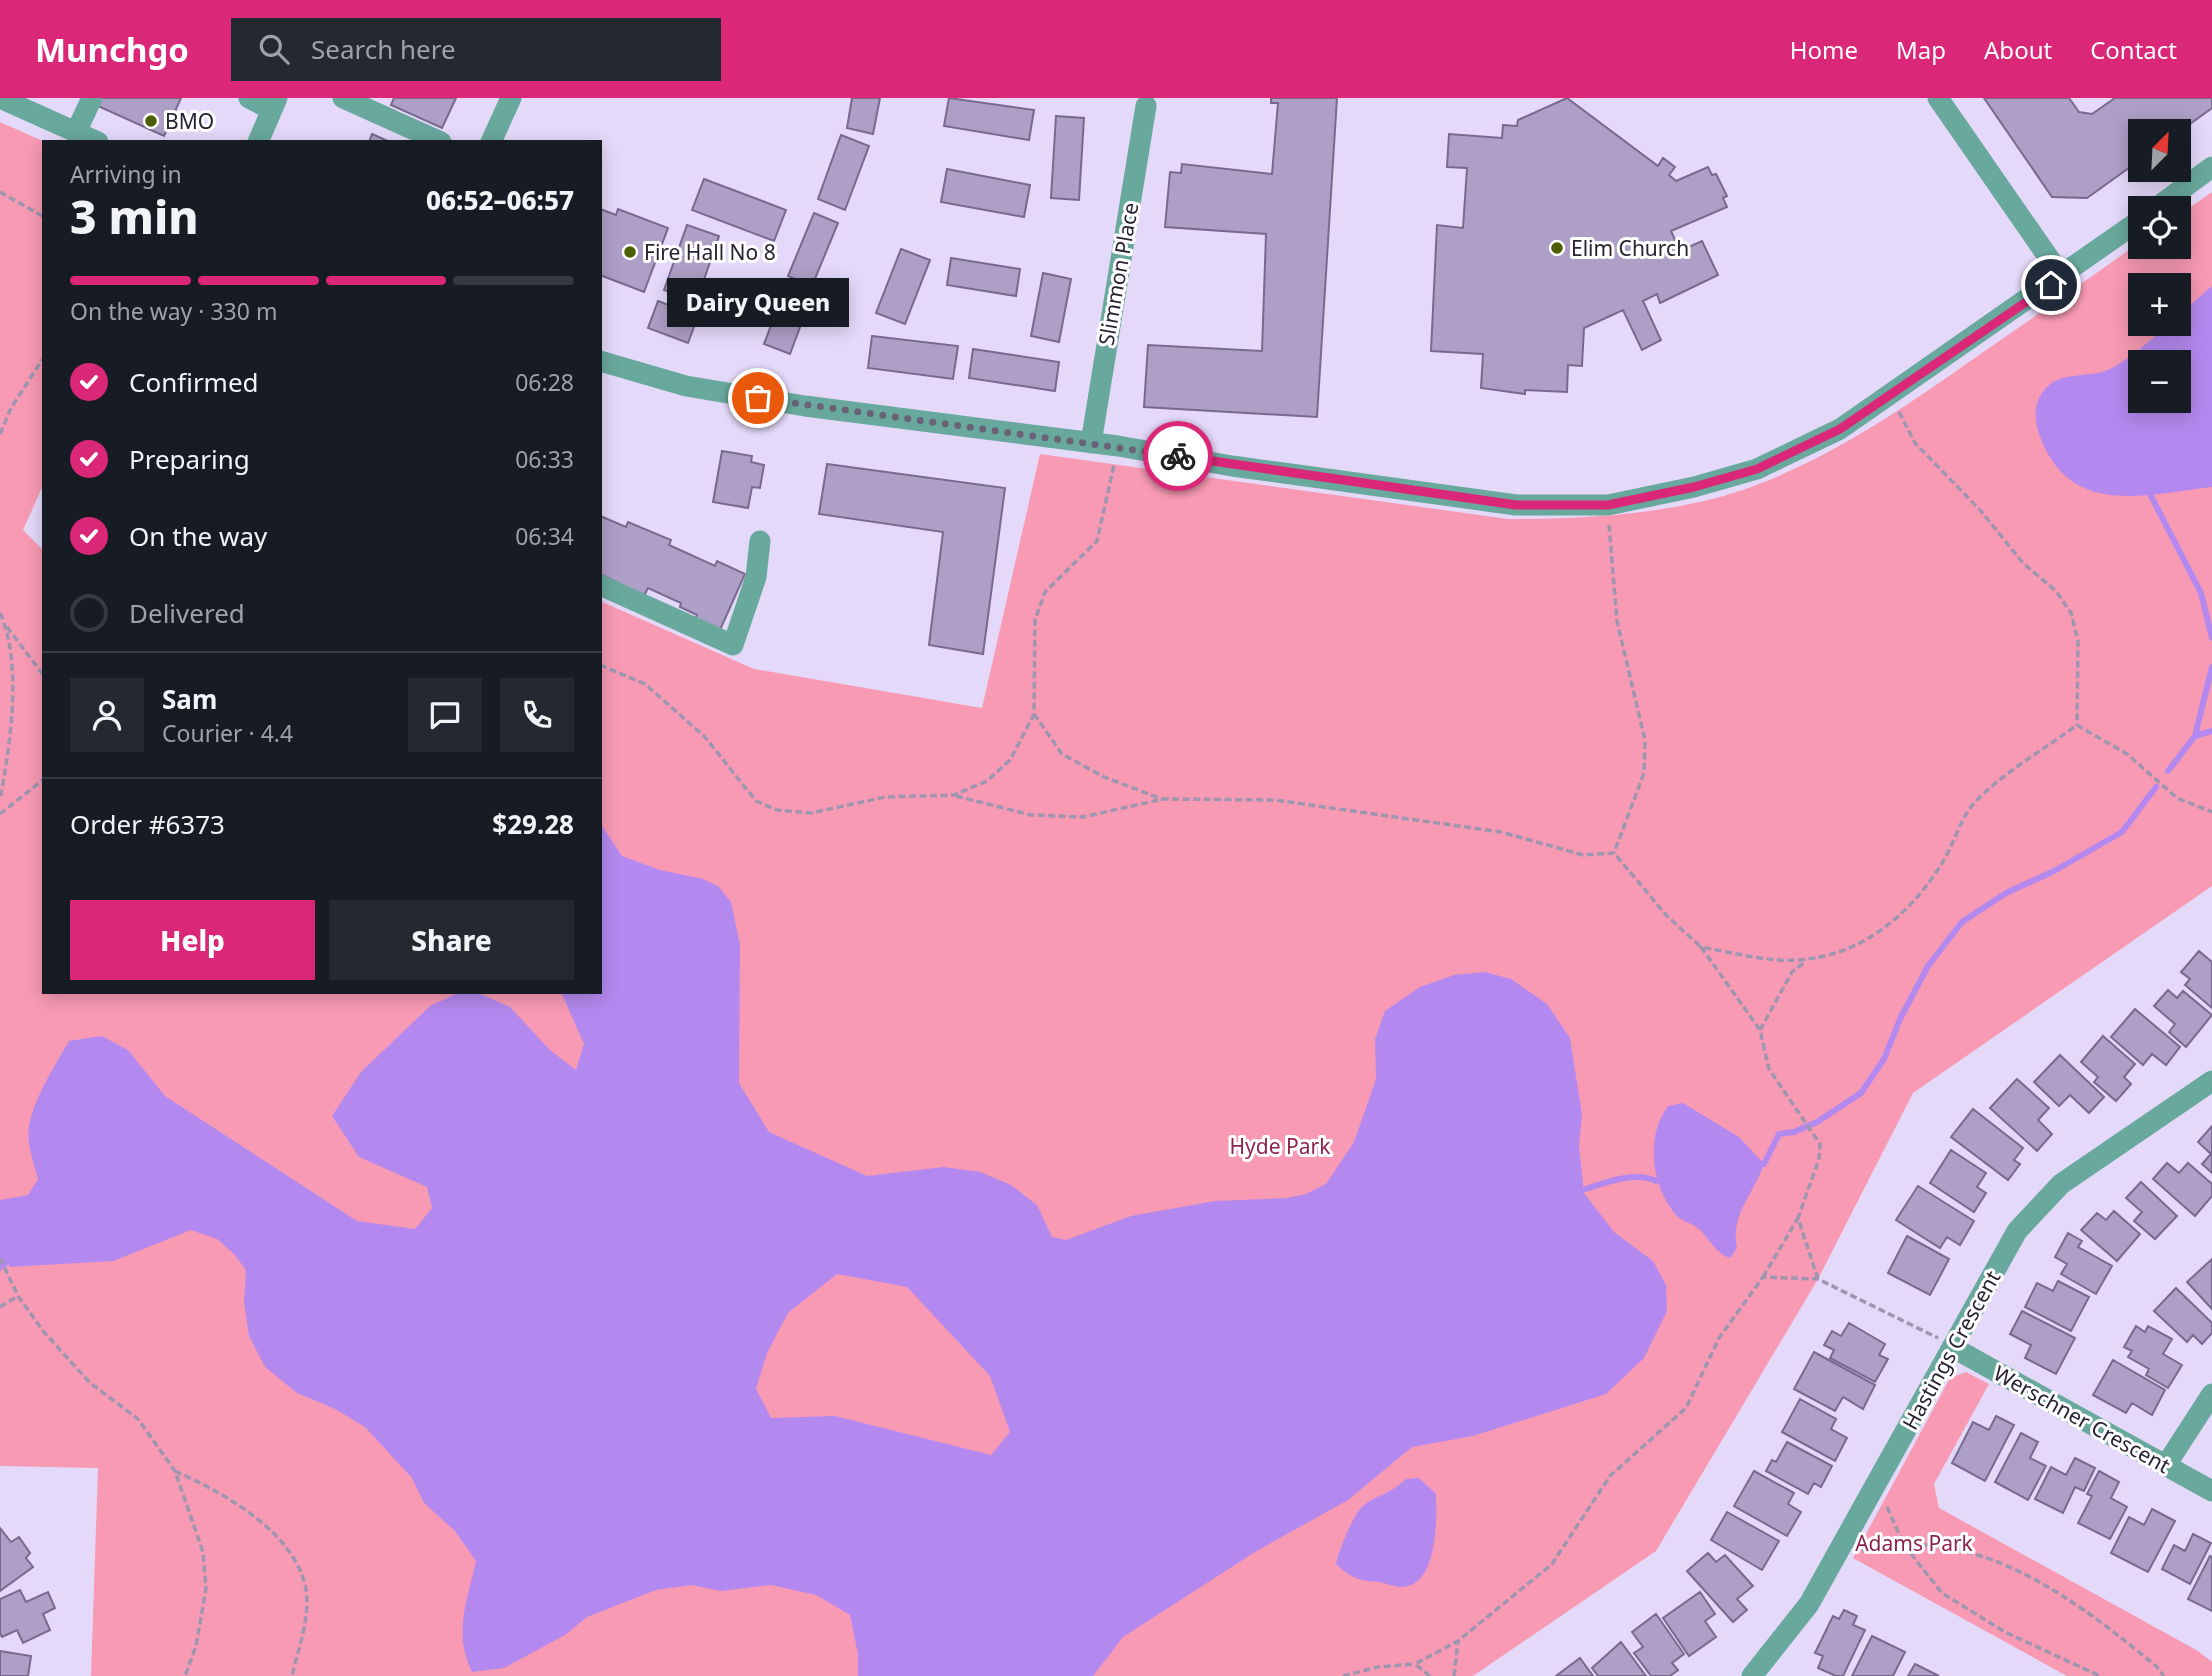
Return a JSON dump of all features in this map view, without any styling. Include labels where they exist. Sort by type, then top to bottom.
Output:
[{"type":"street","points":[[0,98],[94,140]]},
{"type":"street","points":[[76,132],[92,98]]},
{"type":"street","points":[[249,98],[275,104],[259,140]]},
{"type":"street","points":[[343,98],[437,140]]},
{"type":"street","points":[[492,140],[511,98]]},
{"type":"street","points":[[1938,98],[2062,277]]},
{"type":"street","name":"Slimmon Place","points":[[1091,443],[1146,106]]},
{"type":"street","points":[[2172,196],[2212,167]]},
{"type":"street","points":[[602,363],[686,386],[1118,446],[1231,466],[1516,505],[1608,505],[1694,487],[1757,469],[1840,429],[2128,229]]},
{"type":"street","points":[[602,586],[733,645],[756,577],[760,541]]},
{"type":"street","name":"Hastings Crescent","points":[[1755,1675],[1809,1604],[1945,1342],[2017,1231],[2062,1184],[2212,1081]]},
{"type":"street","name":"Werschner Crescent","points":[[1945,1342],[2212,1491]]},
{"type":"street","points":[[2166,1465],[2212,1394]]},
{"type":"path","points":[[0,192],[42,216]]},
{"type":"path","points":[[0,435],[11,408],[42,360]]},
{"type":"path","points":[[1905,422],[1915,443],[1939,471],[1980,510],[2023,563],[2056,592],[2071,613],[2078,640],[2077,725]]},
{"type":"path","points":[[954,795],[987,781],[1010,760],[1034,714],[1035,620],[1045,592],[1097,541],[1118,446]]},
{"type":"path","points":[[1609,532],[1617,621],[1646,740],[1644,773],[1614,853]]},
{"type":"path","points":[[0,612],[6,625],[42,673]]},
{"type":"path","points":[[0,800],[13,729],[6,625]]},
{"type":"path","points":[[602,666],[645,684],[705,737],[756,801],[777,810],[812,813],[885,797],[954,795],[1031,815],[1083,817],[1163,799],[1275,800],[1501,832],[1583,855],[1614,853]]},
{"type":"path","points":[[1034,714],[1062,754],[1104,777],[1163,799]]},
{"type":"path","points":[[2077,725],[2127,754],[2177,798],[2212,812]]},
{"type":"path","points":[[1759,1030],[1792,972],[1808,960],[1855,945],[1889,925],[1917,898],[1942,863],[1972,804],[2017,764],[2077,725]]},
{"type":"path","points":[[0,814],[42,781]]},
{"type":"path","points":[[1343,1676],[1378,1667],[1415,1664],[1458,1641],[1552,1564],[1610,1476],[1686,1408],[1699,1387],[1719,1338],[1763,1277],[1798,1218],[1819,1159],[1820,1144],[1769,1069],[1759,1030],[1701,947],[1666,915],[1614,853]]},
{"type":"path","points":[[1701,947],[1760,957],[1808,960]]},
{"type":"path","points":[[1798,1218],[1818,1279]]},
{"type":"path","points":[[0,1258],[18,1296],[44,1332],[90,1383],[138,1419],[175,1471],[202,1552],[206,1589],[195,1646],[185,1676]]},
{"type":"path","points":[[1763,1277],[1818,1279],[1945,1342]]},
{"type":"path","points":[[0,1307],[18,1296]]},
{"type":"path","points":[[175,1471],[219,1490],[249,1513],[288,1550],[305,1586],[305,1612],[292,1676]]},
{"type":"path","points":[[1884,1500],[1905,1545],[1942,1593],[2005,1632],[2101,1676]]},
{"type":"path","points":[[1854,1552],[1905,1545],[1942,1547],[1992,1561],[2041,1584],[2090,1613],[2156,1666],[2164,1676]]},
{"type":"path","points":[[1454,1676],[1458,1641]]},
{"type":"path","points":[[1415,1664],[1430,1676]]},
{"type":"green space","name":"Hyde Park","points":[[0,122],[42,141],[42,487],[23,530],[42,549],[42,994],[602,994],[602,602],[754,669],[982,708],[1040,454],[1508,519],[1606,516],[1704,501],[1778,476],[1813,460],[1882,421],[2128,251],[2128,259],[2191,259],[2191,207],[2212,192],[2212,886],[1913,1093],[1818,1279],[1656,1551],[1473,1676],[91,1676],[98,1468],[0,1466]]},
{"type":"green space","name":"Adams Park","points":[[1966,1372],[1989,1384],[1934,1484],[1939,1508],[2198,1651],[2212,1662],[2212,1676],[2067,1676],[1853,1558],[1950,1378]]},
{"type":"shaded area","points":[[2212,286],[2212,487],[2135,496],[2111,495],[2089,490],[2069,479],[2052,461],[2037,428],[2036,408],[2044,390],[2062,378],[2103,372],[2128,358],[2128,413],[2191,413],[2191,350],[2138,350],[2155,336],[2191,336],[2191,304]]},
{"type":"shaded area","points":[[602,826],[622,856],[660,870],[703,879],[718,886],[731,902],[740,945],[739,1083],[769,1132],[867,1176],[943,1167],[980,1172],[1011,1185],[1037,1205],[1052,1237],[1066,1240],[1131,1216],[1215,1201],[1287,1198],[1306,1194],[1326,1184],[1354,1142],[1376,1079],[1375,1039],[1385,1011],[1420,987],[1454,975],[1485,972],[1511,979],[1547,1004],[1570,1038],[1582,1115],[1579,1145],[1584,1193],[1614,1232],[1653,1261],[1666,1285],[1667,1311],[1644,1358],[1606,1394],[1473,1436],[1412,1447],[1348,1500],[1255,1552],[1123,1637],[1093,1676],[858,1676],[858,1654],[850,1615],[816,1595],[771,1585],[721,1591],[691,1585],[656,1590],[587,1617],[565,1635],[504,1668],[472,1672],[463,1644],[463,1617],[476,1561],[455,1531],[424,1503],[412,1478],[365,1427],[335,1409],[297,1393],[265,1367],[249,1336],[244,1302],[246,1270],[234,1254],[217,1239],[191,1230],[113,1261],[9,1267],[9,1264],[0,1271],[0,1200],[28,1195],[38,1179],[29,1146],[29,1126],[40,1093],[69,1041],[102,1036],[128,1050],[165,1096],[357,1221],[415,1229],[432,1208],[427,1187],[359,1157],[332,1116],[361,1072],[430,1006],[456,994],[481,994],[510,1007],[550,1050],[576,1070],[584,1044],[562,994],[602,994]],"holes":[[[837,1274],[907,1287],[990,1376],[1010,1432],[991,1455],[835,1416],[771,1418],[756,1389],[767,1353],[788,1313]]]},
{"type":"shaded area","points":[[1683,1103],[1739,1137],[1764,1164],[1740,1214],[1737,1248],[1730,1258],[1716,1249],[1697,1227],[1676,1215],[1656,1176],[1654,1146],[1661,1118],[1668,1106]]},
{"type":"shaded area","points":[[1419,1478],[1436,1494],[1433,1550],[1422,1576],[1413,1584],[1398,1587],[1366,1581],[1346,1573],[1336,1564],[1351,1524],[1360,1510],[1374,1498],[1406,1479]]},
{"type":"building","name":"BMO","points":[[101,98],[181,98],[164,136],[98,106]]},
{"type":"building","points":[[394,98],[456,98],[442,128],[391,105]]},
{"type":"building","points":[[852,98],[880,98],[873,134],[847,128]]},
{"type":"building","points":[[949,98],[1034,110],[1029,140],[944,126]]},
{"type":"building","points":[[1271,98],[1337,98],[1317,417],[1144,407],[1148,345],[1262,351],[1266,234],[1165,227],[1170,172],[1181,173],[1182,164],[1272,174],[1278,103],[1271,103]]},
{"type":"building","name":"Elim Church","points":[[1567,98],[1658,166],[1663,158],[1675,167],[1669,175],[1676,181],[1708,167],[1712,175],[1716,174],[1727,196],[1723,198],[1727,207],[1671,231],[1680,251],[1702,241],[1718,275],[1660,303],[1657,294],[1643,301],[1661,340],[1642,350],[1623,310],[1584,328],[1582,366],[1568,365],[1567,392],[1525,390],[1525,394],[1481,388],[1483,354],[1431,351],[1437,225],[1463,228],[1467,168],[1447,167],[1449,134],[1502,138],[1503,125],[1517,126],[1518,120]]},
{"type":"building","points":[[1984,98],[2069,98],[2079,112],[2092,114],[2115,98],[2212,98],[2212,108],[2191,123],[2191,119],[2128,119],[2128,169],[2087,198],[2052,197]]},
{"type":"building","points":[[1056,116],[1084,118],[1079,200],[1051,198]]},
{"type":"building","points":[[372,134],[386,140],[370,140]]},
{"type":"building","points":[[841,135],[869,146],[845,210],[818,199]]},
{"type":"building","points":[[947,169],[1030,185],[1024,217],[941,202]]},
{"type":"building","points":[[704,179],[786,210],[774,241],[692,210]]},
{"type":"building","name":"Fire Hall No 8","points":[[618,209],[668,228],[644,292],[602,276],[602,210],[616,215]]},
{"type":"building","points":[[814,213],[838,223],[812,286],[788,276]]},
{"type":"building","points":[[687,225],[719,236],[696,303],[664,290]]},
{"type":"building","points":[[901,249],[930,260],[905,324],[876,313]]},
{"type":"building","points":[[951,258],[1020,269],[1016,296],[947,285]]},
{"type":"building","points":[[1043,273],[1071,279],[1059,342],[1031,336]]},
{"type":"building","points":[[786,286],[812,295],[790,354],[764,344]]},
{"type":"building","points":[[658,301],[698,316],[688,343],[648,328]]},
{"type":"building","points":[[872,336],[958,346],[953,379],[868,368]]},
{"type":"building","points":[[973,349],[1059,362],[1055,391],[969,378]]},
{"type":"building","points":[[722,451],[752,456],[751,462],[764,465],[760,488],[752,487],[748,508],[713,502]]},
{"type":"building","points":[[827,464],[1005,488],[983,654],[929,645],[943,532],[819,514]]},
{"type":"building","points":[[602,517],[626,527],[628,522],[671,540],[669,545],[715,566],[717,561],[745,574],[720,630],[695,619],[697,615],[680,607],[681,603],[648,588],[644,596],[602,575]]},
{"type":"building","points":[[2199,951],[2212,962],[2212,1008],[2185,985],[2190,979],[2181,972]]},
{"type":"building","points":[[2168,990],[2177,998],[2183,991],[2212,1015],[2186,1047],[2169,1032],[2175,1024],[2154,1006]]},
{"type":"building","points":[[2135,1009],[2180,1047],[2166,1065],[2152,1054],[2143,1065],[2111,1037]]},
{"type":"building","points":[[2103,1036],[2135,1064],[2124,1077],[2131,1084],[2116,1101],[2094,1082],[2098,1077],[2081,1062]]},
{"type":"building","points":[[2060,1055],[2104,1097],[2089,1113],[2070,1095],[2059,1106],[2034,1082]]},
{"type":"building","points":[[2017,1079],[2049,1108],[2038,1120],[2052,1134],[2037,1151],[1990,1108]]},
{"type":"building","points":[[1973,1109],[2023,1148],[2014,1160],[2020,1164],[2008,1180],[1951,1137]]},
{"type":"building","points":[[2212,1126],[2212,1173],[2202,1164],[2211,1154],[2198,1142]]},
{"type":"building","points":[[1951,1150],[1986,1173],[1977,1187],[1986,1193],[1974,1212],[1930,1183]]},
{"type":"building","points":[[2167,1163],[2179,1173],[2188,1163],[2212,1184],[2212,1196],[2195,1216],[2153,1179]]},
{"type":"building","points":[[2141,1182],[2177,1216],[2155,1239],[2134,1221],[2142,1212],[2126,1198]]},
{"type":"building","points":[[1918,1186],[1974,1221],[1960,1245],[1947,1237],[1940,1248],[1896,1220]]},
{"type":"building","points":[[2114,1211],[2140,1234],[2117,1261],[2081,1230],[2097,1213],[2106,1220]]},
{"type":"building","points":[[2068,1233],[2082,1241],[2078,1247],[2112,1266],[2096,1294],[2061,1274],[2067,1264],[2055,1257]]},
{"type":"building","points":[[1907,1236],[1949,1259],[1930,1295],[1888,1273]]},
{"type":"building","points":[[2212,1259],[2212,1309],[2187,1282]]},
{"type":"building","points":[[2058,1281],[2089,1297],[2071,1331],[2025,1307],[2037,1283],[2053,1291]]},
{"type":"building","points":[[2176,1288],[2212,1323],[2212,1333],[2202,1344],[2193,1335],[2187,1342],[2154,1311]]},
{"type":"building","points":[[2022,1311],[2075,1338],[2056,1374],[2025,1358],[2031,1345],[2010,1334]]},
{"type":"building","points":[[1849,1323],[1885,1344],[1879,1355],[1888,1359],[1875,1382],[1830,1358],[1834,1350],[1824,1345],[1832,1331],[1841,1336]]},
{"type":"building","points":[[2136,1326],[2145,1332],[2148,1326],[2172,1339],[2163,1354],[2182,1365],[2168,1388],[2146,1375],[2149,1369],[2128,1357],[2132,1351],[2124,1347]]},
{"type":"building","points":[[1814,1352],[1875,1385],[1863,1409],[1843,1397],[1835,1411],[1794,1389]]},
{"type":"building","points":[[2113,1360],[2165,1390],[2152,1415],[2132,1403],[2126,1413],[2093,1395]]},
{"type":"building","points":[[1800,1399],[1836,1419],[1831,1429],[1847,1438],[1835,1461],[1782,1432]]},
{"type":"building","points":[[1996,1416],[2014,1425],[1985,1481],[1952,1463],[1973,1422],[1989,1430]]},
{"type":"building","points":[[2021,1433],[2038,1442],[2030,1458],[2046,1466],[2028,1500],[1995,1482]]},
{"type":"building","points":[[1787,1442],[1832,1466],[1821,1487],[1814,1483],[1808,1494],[1766,1471],[1772,1460],[1776,1462]]},
{"type":"building","points":[[2075,1458],[2095,1468],[2084,1491],[2075,1487],[2063,1513],[2035,1499],[2051,1467],[2066,1475]]},
{"type":"building","points":[[1754,1471],[1794,1493],[1788,1504],[1801,1512],[1787,1536],[1734,1506]]},
{"type":"building","points":[[2099,1471],[2119,1482],[2111,1498],[2127,1507],[2110,1539],[2078,1523],[2092,1496],[2087,1494]]},
{"type":"building","points":[[2152,1509],[2175,1521],[2148,1572],[2111,1553],[2129,1517],[2144,1525]]},
{"type":"building","points":[[1727,1512],[1779,1541],[1762,1570],[1711,1540]]},
{"type":"building","points":[[0,1528],[11,1542],[19,1537],[30,1553],[26,1558],[33,1567],[0,1591]]},
{"type":"building","points":[[2193,1534],[2211,1543],[2190,1584],[2162,1569],[2174,1545],[2185,1551]]},
{"type":"building","points":[[1708,1553],[1716,1562],[1725,1555],[1753,1586],[1737,1599],[1747,1610],[1733,1622],[1687,1571]]},
{"type":"building","points":[[2210,1556],[2212,1557],[2212,1611],[2188,1599]]},
{"type":"building","points":[[20,1590],[26,1602],[48,1592],[55,1608],[43,1614],[50,1630],[23,1643],[17,1630],[2,1637],[0,1633],[0,1599]]},
{"type":"building","points":[[1700,1592],[1715,1614],[1705,1621],[1716,1637],[1689,1656],[1663,1618]]},
{"type":"building","points":[[1844,1610],[1857,1616],[1853,1625],[1865,1630],[1843,1676],[1836,1676],[1818,1668],[1823,1656],[1815,1653],[1833,1616],[1839,1619]]},
{"type":"building","points":[[1656,1614],[1684,1654],[1672,1663],[1678,1670],[1670,1676],[1651,1676],[1634,1653],[1643,1647],[1632,1632]]},
{"type":"building","points":[[1872,1636],[1905,1652],[1893,1676],[1852,1676]]},
{"type":"building","points":[[1621,1642],[1646,1676],[1598,1676],[1592,1668]]},
{"type":"building","points":[[0,1651],[31,1656],[28,1676],[0,1676]]},
{"type":"building","points":[[1580,1658],[1593,1676],[1556,1676]]},
{"type":"building","points":[[1915,1664],[1939,1676],[1908,1676]]},
{"type":"waterway","points":[[2150,494],[2201,593],[2212,638]]},
{"type":"waterway","points":[[2195,736],[2212,667]]},
{"type":"waterway","points":[[2168,771],[2195,736],[2212,731]]},
{"type":"waterway","points":[[1764,1164],[1779,1134],[1794,1132],[1817,1122],[1861,1093],[1884,1059],[1900,1019],[1928,966],[1962,922],[2006,893],[2054,871],[2122,832],[2156,787]]},
{"type":"waterway","points":[[1586,1189],[1630,1177],[1656,1181]]},
{"type":"way so far","points":[[758,398],[1178,456]]},
{"type":"place","name":"BMO","points":[[151,121]]},
{"type":"place","name":"Elim Church","points":[[1557,248]]},
{"type":"place","name":"Fire Hall No 8","points":[[630,252]]},
{"type":"place","name":"Dairy Queen","points":[[758,398]]},
{"type":"route","points":[[1178,456],[1231,466],[1516,505],[1608,505],[1694,487],[1757,469],[1840,429],[2051,285]]}]
